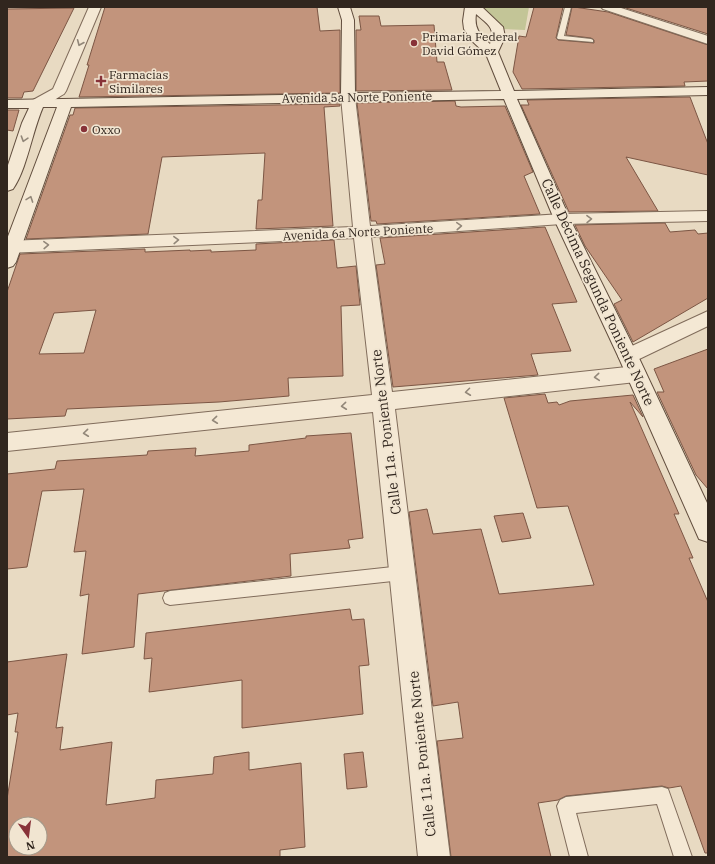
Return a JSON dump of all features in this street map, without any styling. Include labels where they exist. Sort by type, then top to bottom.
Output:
[{"type":"street","points":[[9,252],[62,97],[95,7]]},
{"type":"street","name":"Calle 11a. Poniente Norte","points":[[344,7],[348,20],[348,97],[362,232],[383,402],[434,857]]},
{"type":"street","name":"Calle Décima Segunda Poniente Norte","points":[[471,7],[469,21],[470,29],[476,38],[492,52],[562,219],[632,365],[708,531]]},
{"type":"street","points":[[476,7],[497,28],[498,37],[492,52]]},
{"type":"street","points":[[607,7],[708,40]]},
{"type":"street","name":"Avenida 5a Norte Poniente","points":[[7,104],[38,103],[62,97],[348,97],[707,93]]},
{"type":"street","points":[[7,186],[11,179],[29,123],[38,103]]},
{"type":"street","name":"Avenida 6a Norte Poniente","points":[[9,252],[562,219],[708,216]]},
{"type":"street","points":[[7,442],[383,402],[632,365],[708,318]]},
{"type":"lane","points":[[568,7],[560,38],[591,41]]},
{"type":"lane","points":[[170,598],[402,573]]},
{"type":"lane","points":[[578,857],[566,806],[662,795],[683,857]]},
{"type":"green space","points":[[479,7],[529,7],[525,30],[502,29]]},
{"type":"building","points":[[105,7],[317,7],[320,31],[340,30],[340,93],[79,97]]},
{"type":"building","points":[[534,7],[563,7],[556,38],[558,40],[594,43],[594,40],[591,38],[566,35],[572,7],[574,7],[608,12],[708,45],[708,81],[684,82],[685,86],[522,89],[513,72],[519,36],[526,37]]},
{"type":"building","points":[[708,7],[708,34],[626,8]]},
{"type":"building","points":[[74,8],[33,91],[24,92],[22,98],[7,98],[7,9]]},
{"type":"building","points":[[359,16],[379,16],[381,26],[434,25],[437,62],[444,62],[452,90],[356,91],[356,30],[361,30]]},
{"type":"building","points":[[690,97],[708,144],[708,175],[626,157],[658,211],[569,212],[521,105],[529,105],[527,100]]},
{"type":"building","points":[[455,101],[456,106],[461,107],[505,106],[533,172],[524,176],[540,214],[377,224],[376,221],[371,221],[357,103]]},
{"type":"building","points":[[340,104],[340,106],[324,107],[333,226],[256,229],[258,200],[262,200],[265,153],[162,157],[148,234],[26,239],[70,115],[73,115],[75,108]]},
{"type":"building","points":[[7,110],[19,110],[13,131],[7,130]]},
{"type":"building","points":[[665,223],[670,232],[695,230],[698,234],[708,233],[708,298],[633,342],[614,304],[622,300],[585,246],[575,225]]},
{"type":"building","points":[[545,227],[577,302],[552,304],[571,351],[531,354],[538,375],[393,387],[376,265],[385,264],[380,238]]},
{"type":"building","points":[[334,240],[337,268],[356,266],[360,305],[341,306],[343,376],[288,378],[289,396],[219,402],[67,409],[65,416],[7,419],[7,292],[20,254],[145,249],[145,252],[211,250],[211,252],[256,250],[256,244]],"holes":[[[96,310],[84,353],[39,354],[54,313]]]},
{"type":"building","points":[[708,349],[708,489],[696,475],[657,392],[664,392],[654,369]]},
{"type":"building","points":[[545,394],[548,403],[557,402],[559,405],[570,401],[633,395],[643,417],[630,402],[679,514],[674,514],[693,558],[689,558],[708,602],[708,853],[705,853],[681,786],[669,788],[662,786],[566,796],[558,800],[538,803],[551,857],[451,857],[437,741],[463,738],[458,702],[433,706],[409,512],[427,509],[433,534],[481,529],[499,594],[594,585],[568,506],[537,508],[504,398]]},
{"type":"building","points":[[351,433],[363,538],[348,540],[350,548],[290,554],[291,576],[138,594],[134,647],[82,654],[89,594],[80,596],[86,551],[74,552],[84,489],[42,491],[27,567],[7,569],[7,474],[55,469],[57,461],[147,455],[148,451],[196,448],[195,456],[249,451],[249,445],[306,438],[306,436]]},
{"type":"building","points":[[523,513],[531,538],[502,542],[494,516]]},
{"type":"building","points":[[350,609],[352,620],[364,619],[369,665],[359,666],[363,714],[242,728],[242,680],[149,692],[152,658],[144,659],[146,633]]},
{"type":"building","points":[[67,654],[56,728],[63,727],[60,750],[112,742],[106,805],[155,798],[156,780],[213,774],[214,757],[249,752],[249,770],[301,763],[305,847],[280,850],[280,857],[7,857],[7,799],[18,732],[15,732],[18,713],[7,715],[7,662]]},
{"type":"building","points":[[363,752],[367,787],[347,789],[344,754]]},
{"type":"place","name":"Primaria Federal David Gómez","points":[[414,43]]},
{"type":"place","name":"Farmacias Similares","points":[[101,81]]},
{"type":"place","name":"Oxxo","points":[[84,129]]}]
